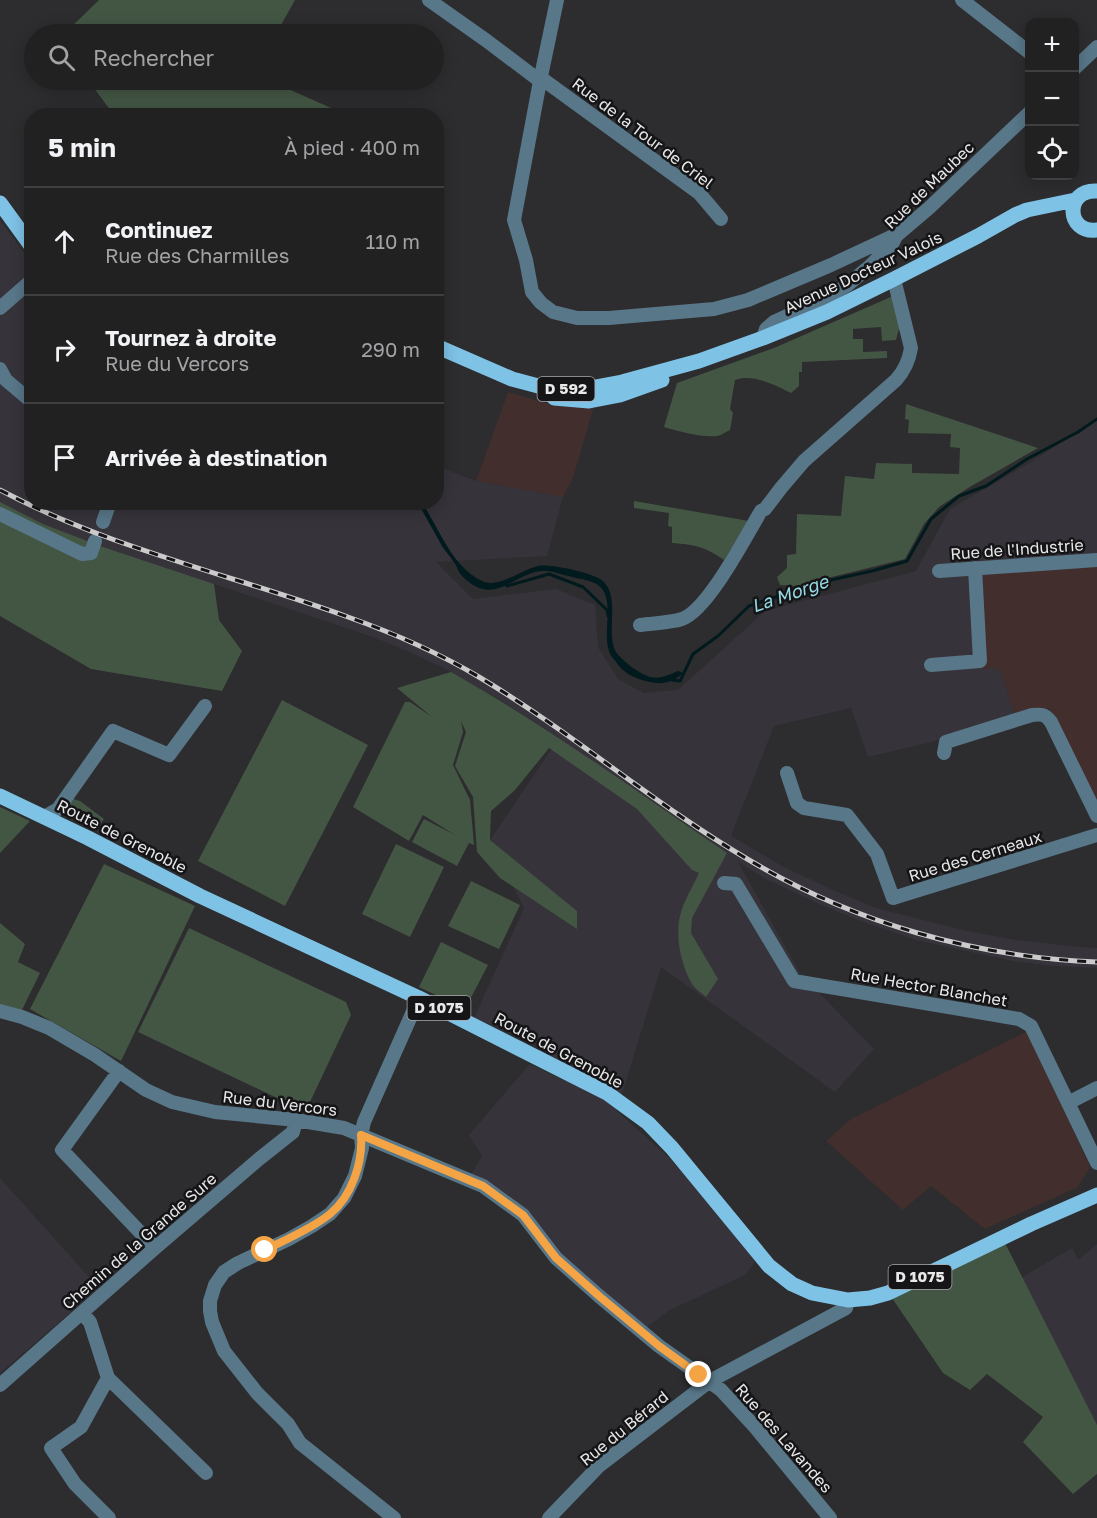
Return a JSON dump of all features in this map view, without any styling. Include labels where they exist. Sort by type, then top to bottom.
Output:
[{"type":"main road","points":[[1076,221],[1073,209],[1076,200],[1081,194],[1097,190]]},
{"type":"main road","name":"D 592","points":[[1038,208],[1076,200]]},
{"type":"main road","points":[[0,203],[24,236]]},
{"type":"main road","points":[[1038,208],[1076,221],[1086,229],[1096,231]]},
{"type":"main road","name":"Avenue Docteur Valois","points":[[444,349],[512,379],[542,387],[565,389],[598,387],[699,361],[827,312],[1015,215],[1038,208]]},
{"type":"main road","name":"Avenue Docteur Valois","points":[[444,357],[539,397],[589,401],[620,395],[651,384],[699,361]]},
{"type":"main road","name":"Route de Grenoble","points":[[0,796],[200,896],[419,998],[607,1094],[648,1123],[672,1148],[769,1266],[792,1284],[812,1293],[848,1300],[870,1298],[888,1293],[1097,1195]]},
{"type":"street","name":"Rue de la Tour de Criel","points":[[429,0],[699,193],[721,219]]},
{"type":"street","points":[[557,0],[514,220],[526,260],[532,292],[541,303],[554,312],[577,318],[609,318],[714,309],[748,300],[896,236]]},
{"type":"street","points":[[962,0],[1025,50]]},
{"type":"street","points":[[1079,64],[1097,47]]},
{"type":"street","name":"Rue de Maubec","points":[[763,338],[766,329],[774,322],[846,286],[869,267],[892,244],[896,236],[929,208],[1025,116]]},
{"type":"street","points":[[640,625],[682,619],[702,604],[714,589],[761,512],[794,472],[897,380],[903,372],[911,348],[894,279]]},
{"type":"street","points":[[0,308],[24,287]]},
{"type":"street","points":[[3,375],[24,395]]},
{"type":"street","points":[[103,522],[107,510]]},
{"type":"street","points":[[0,514],[82,554],[91,553],[96,541]]},
{"type":"street","name":"Rue de l'Industrie","points":[[939,572],[1097,560]]},
{"type":"street","points":[[932,665],[980,661],[975,568]]},
{"type":"street","points":[[44,817],[58,809],[113,731],[169,755],[205,706]]},
{"type":"street","points":[[944,753],[946,742],[1032,715],[1042,714],[1051,723],[1097,816]]},
{"type":"street","name":"Rue des Cerneaux","points":[[787,773],[797,803],[804,808],[847,815],[877,854],[893,898],[1097,836]]},
{"type":"street","name":"Rue Hector Blanchet","points":[[724,883],[735,884],[794,981],[1019,1019],[1031,1026],[1097,1162]]},
{"type":"street","points":[[394,1518],[300,1443],[288,1424],[258,1393],[224,1351],[212,1322],[210,1301],[215,1285],[224,1272],[312,1226],[330,1214],[344,1198],[356,1176],[362,1148],[361,1135],[364,1122],[419,998]]},
{"type":"street","name":"Rue du Vercors","points":[[0,1011],[49,1028],[95,1055],[146,1090],[172,1102],[215,1112],[296,1120],[345,1128],[483,1186],[523,1215],[556,1258],[599,1296],[659,1346],[710,1381]]},
{"type":"street","points":[[119,1071],[62,1150],[155,1248]]},
{"type":"street","points":[[1068,1103],[1097,1088]]},
{"type":"street","name":"Chemin de la Grande Sure","points":[[0,1385],[155,1248],[293,1132],[296,1120]]},
{"type":"street","name":"Rue du Bérard","points":[[549,1518],[599,1466],[710,1381],[846,1308],[848,1300]]},
{"type":"street","points":[[82,1313],[90,1322],[108,1378],[206,1473]]},
{"type":"street","points":[[108,1378],[81,1427],[51,1448],[75,1484],[109,1518]]},
{"type":"street","name":"Rue des Lavandes","points":[[710,1381],[755,1426],[830,1518]]},
{"type":"shaded area","points":[[0,220],[24,253],[24,510],[444,510],[444,469],[476,481],[563,497],[547,556],[436,562],[473,599],[556,589],[595,605],[598,647],[618,679],[644,693],[678,690],[765,611],[916,571],[950,509],[1097,420],[1097,559],[977,563],[983,669],[997,668],[1001,673],[1015,716],[935,741],[868,757],[851,708],[774,726],[731,836],[784,867],[876,908],[967,931],[1016,940],[1097,948],[1097,968],[1012,961],[916,940],[819,904],[766,879],[738,862],[800,973],[874,1049],[835,1092],[661,967],[617,1111],[665,1154],[699,1189],[730,1223],[755,1262],[745,1275],[668,1311],[646,1328],[558,1252],[527,1214],[502,1191],[470,1176],[482,1156],[469,1135],[530,1064],[563,1080],[542,1045],[474,1018],[524,908],[490,840],[559,738],[498,699],[414,654],[373,637],[103,547],[43,524],[0,502]]},
{"type":"shaded area","points":[[508,392],[545,403],[594,406],[573,478],[563,497],[476,481]]},
{"type":"shaded area","points":[[1097,559],[1097,804],[1049,708],[1015,716],[1001,673],[997,668],[983,670],[977,563]]},
{"type":"shaded area","points":[[1028,1031],[1090,1167],[1078,1187],[985,1229],[931,1186],[903,1210],[826,1141],[851,1119]]},
{"type":"shaded area","points":[[0,1178],[99,1288],[0,1373]]},
{"type":"shaded area","points":[[1097,1244],[1097,1448],[1014,1288],[1024,1276],[1072,1248],[1078,1260]]},
{"type":"green space","points":[[99,0],[295,0],[282,24],[74,24]]},
{"type":"green space","points":[[95,90],[291,90],[331,108],[109,108]]},
{"type":"green space","points":[[893,296],[900,325],[896,340],[882,341],[881,327],[853,329],[853,339],[863,339],[863,352],[887,351],[887,358],[802,362],[799,386],[791,393],[756,379],[735,380],[730,409],[733,413],[730,430],[719,436],[698,435],[664,427],[677,383],[774,348]]},
{"type":"green space","points":[[906,404],[1038,448],[939,507],[924,524],[905,559],[795,586],[780,585],[777,577],[787,568],[787,555],[796,554],[797,514],[841,516],[845,476],[874,479],[876,463],[912,464],[912,473],[959,474],[960,448],[950,447],[951,434],[908,433],[909,420],[905,419]]},
{"type":"green space","points":[[634,501],[749,521],[724,560],[699,547],[672,543],[672,527],[668,526],[669,513],[634,508]]},
{"type":"green space","points":[[0,502],[43,524],[103,547],[214,584],[219,620],[242,651],[222,691],[91,669],[0,616]]},
{"type":"green space","points":[[451,672],[557,737],[727,853],[692,918],[691,933],[718,979],[706,997],[693,986],[688,976],[682,959],[678,930],[681,912],[699,873],[692,870],[637,809],[549,748],[515,790],[491,811],[490,840],[577,911],[577,929],[500,878],[477,852],[473,797],[455,766],[466,732],[461,721],[463,732],[453,765],[470,800],[474,845],[469,843],[457,866],[412,842],[424,819],[455,835],[423,815],[409,841],[353,807],[405,702],[410,702],[432,717],[397,688]]},
{"type":"green space","points":[[282,700],[368,745],[285,906],[198,861]]},
{"type":"green space","points":[[67,797],[80,801],[104,819],[100,825],[62,805]]},
{"type":"green space","points":[[0,807],[30,821],[0,853]]},
{"type":"green space","points":[[396,844],[444,867],[410,937],[362,914]]},
{"type":"green space","points":[[104,864],[195,906],[121,1061],[30,1009]]},
{"type":"green space","points":[[471,881],[520,905],[499,949],[448,926]]},
{"type":"green space","points":[[0,923],[25,944],[18,962],[40,973],[22,1010],[0,1004]]},
{"type":"green space","points":[[189,928],[346,1002],[351,1015],[310,1102],[294,1106],[138,1032]]},
{"type":"green space","points":[[441,942],[488,965],[465,1009],[419,987]]},
{"type":"green space","points":[[1005,1243],[1097,1425],[1097,1474],[1073,1494],[1023,1442],[1043,1417],[987,1374],[970,1390],[943,1373],[892,1298]]},
{"type":"water","points":[[422,510],[426,510],[454,557],[472,575],[482,581],[495,583],[544,565],[561,567],[598,578],[608,588],[611,597],[612,636],[616,652],[634,669],[647,676],[657,678],[678,671],[683,673],[672,681],[659,683],[640,679],[619,666],[609,651],[607,643],[608,607],[603,591],[598,585],[553,572],[541,571],[493,590],[484,589],[474,585],[461,574]]},
{"type":"waterway","name":"La Morge","points":[[672,680],[680,681],[693,654],[718,636],[749,606],[817,583],[907,561],[931,519],[959,496],[986,486],[1027,459],[1078,432],[1097,419]]},
{"type":"waterway","name":"La Morge","points":[[507,586],[549,574],[583,587],[607,610],[608,616]]},
{"type":"railway","points":[[0,490],[24,502]]},
{"type":"railway","points":[[41,510],[127,545],[348,617],[431,651],[479,677],[548,721],[714,839],[789,882],[831,902],[873,919],[961,944],[1051,959],[1097,962]]},
{"type":"route","points":[[265,1250],[289,1239],[330,1214],[344,1198],[356,1176],[362,1148],[361,1135],[483,1186],[523,1215],[556,1258],[599,1296],[659,1346],[699,1375]]}]
